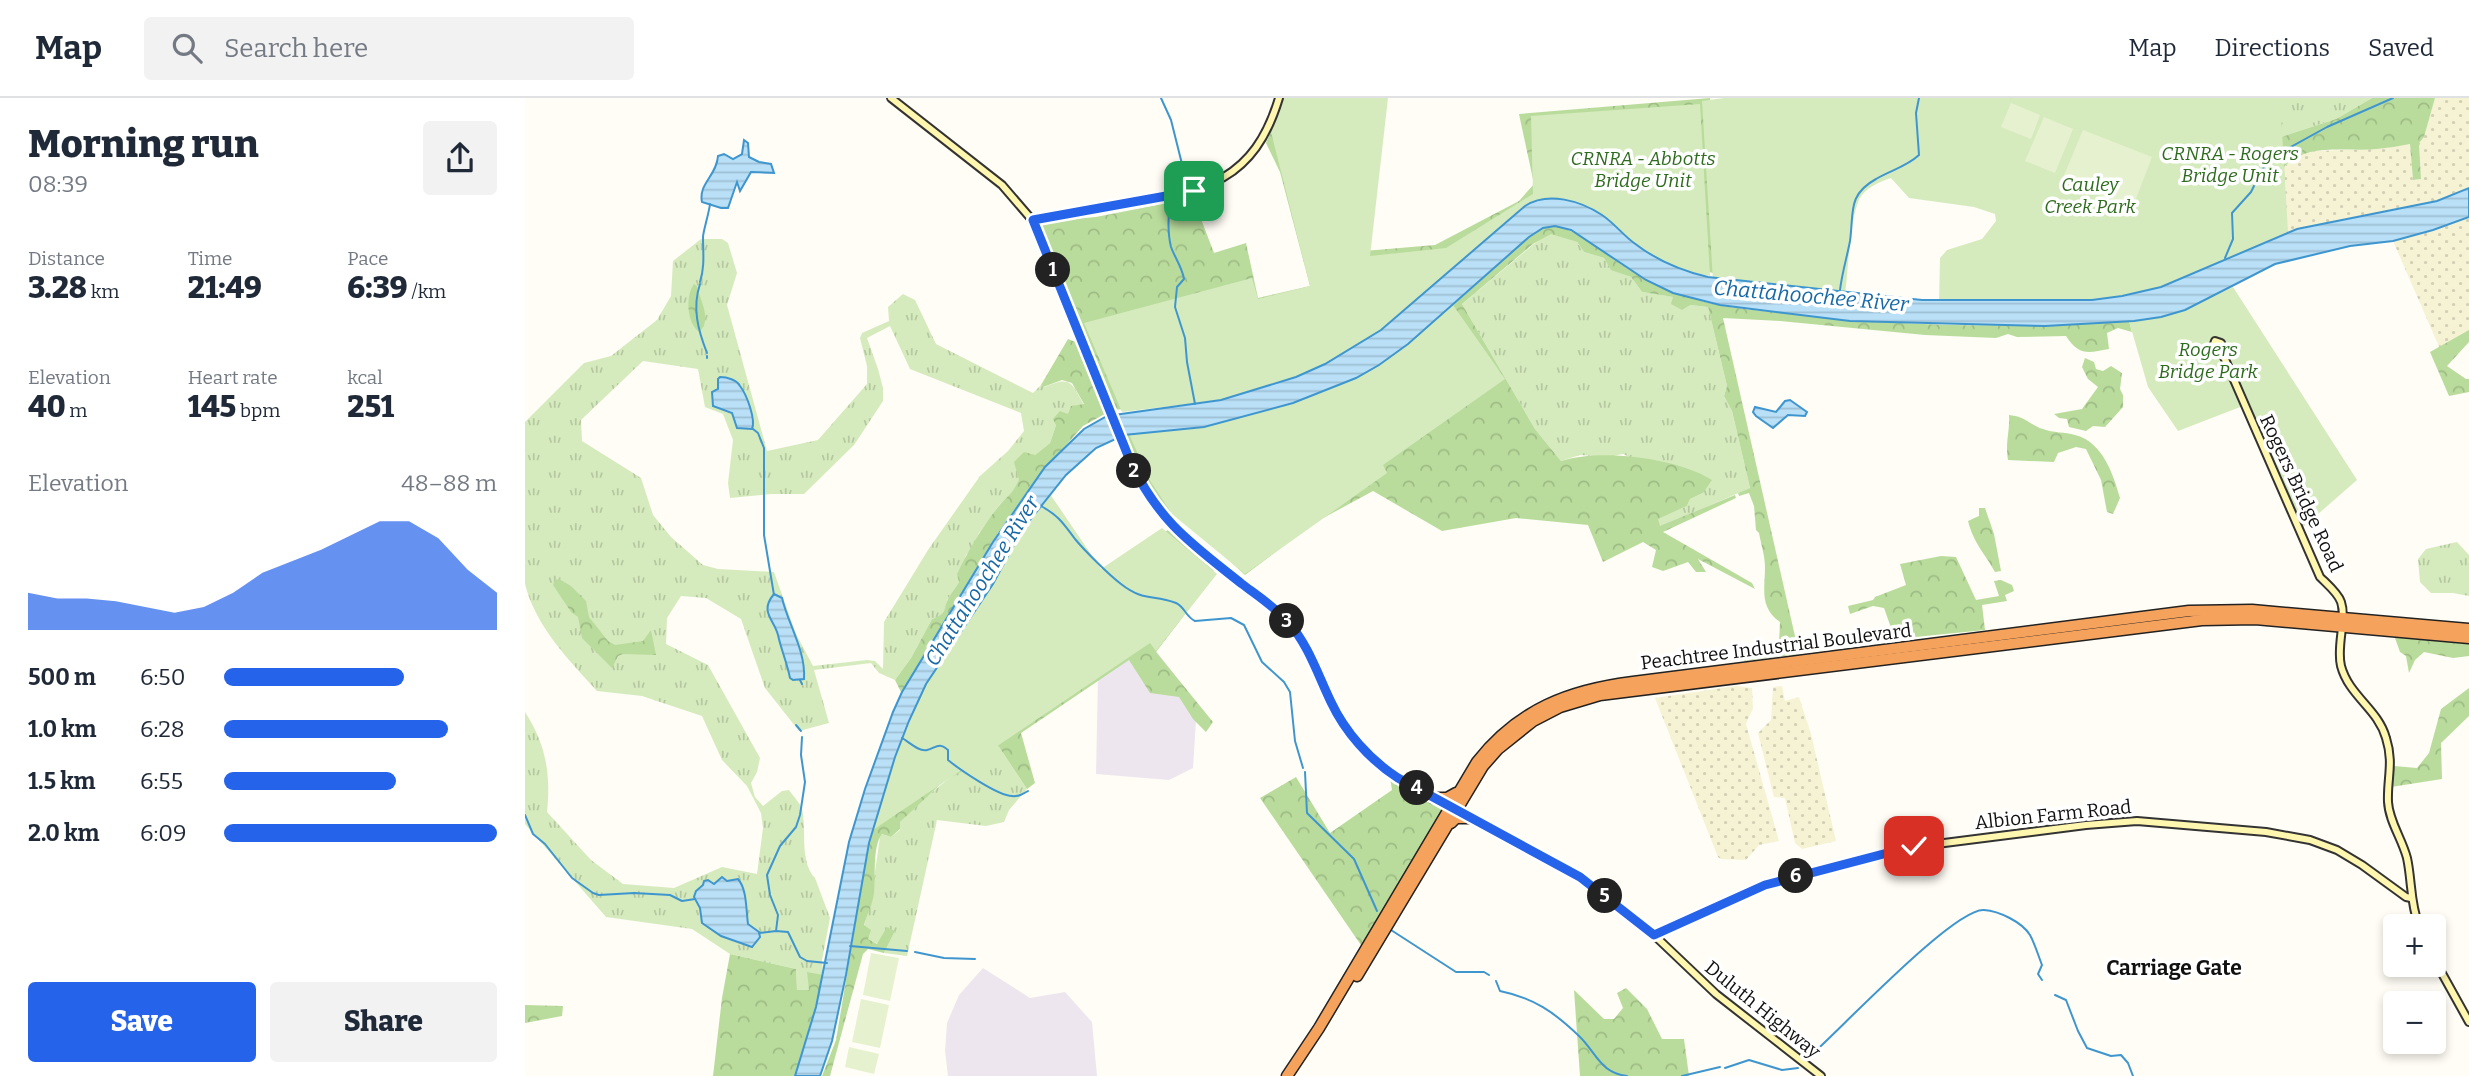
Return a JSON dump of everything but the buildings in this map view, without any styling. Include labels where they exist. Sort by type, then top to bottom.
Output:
[{"type":"highway","name":"Peachtree Industrial Boulevard","points":[[1287,1076],[1453,809],[1477,762],[1496,739],[1533,712],[1566,695],[1608,685],[1732,674],[2170,613],[2243,610],[2469,638]]},
{"type":"highway","name":"Peachtree Industrial Boulevard","points":[[2341,622],[2469,629]]},
{"type":"highway","points":[[1463,791],[1463,805],[1470,818],[1456,818],[1441,827],[1440,808],[1433,798],[1447,798],[1463,791]]},
{"type":"highway","name":"Peachtree Industrial Boulevard","points":[[1294,1076],[1364,965],[1441,827]]},
{"type":"street","name":"Duluth Highway","points":[[893,98],[1002,185],[1033,220],[1141,484],[1171,525],[1290,624],[1305,648],[1336,712],[1355,739],[1381,767],[1580,877],[1654,935],[1716,994],[1821,1076]]},
{"type":"street","points":[[1033,220],[1188,193],[1214,184],[1235,169],[1253,151],[1267,130],[1279,98]]},
{"type":"street","name":"Rogers Bridge Road","points":[[2219,349],[2320,577],[2341,602],[2339,652],[2344,676],[2353,691],[2380,722],[2389,749],[2391,771],[2388,801],[2406,857],[2416,914]]},
{"type":"street","name":"Albion Farm Road","points":[[1654,935],[1765,885],[1897,849],[2137,821],[2266,832],[2310,840],[2337,850],[2362,864],[2411,898]]},
{"type":"street","points":[[2444,977],[2469,1022]]},
{"type":"shaded area","points":[[2435,98],[2469,98],[2469,192],[2432,208],[2187,280],[2293,157],[2315,151],[2378,149],[2410,144],[2413,180],[2421,179],[2419,143],[2424,137]]},
{"type":"shaded area","points":[[2469,217],[2469,341],[2444,358],[2393,241]]},
{"type":"shaded area","points":[[1150,643],[1197,704],[1193,768],[1169,780],[1096,774],[1098,677]]},
{"type":"shaded area","points":[[1736,686],[1752,688],[1753,708],[1746,724],[1779,841],[1759,845],[1746,860],[1718,857],[1655,698]]},
{"type":"shaded area","points":[[1782,686],[1785,701],[1799,697],[1811,734],[1836,841],[1802,849],[1795,843],[1785,798],[1774,797],[1758,733],[1771,720],[1773,687]]},
{"type":"shaded area","points":[[983,968],[1030,998],[1065,992],[1092,1022],[1097,1076],[948,1076],[945,1051],[947,1023],[959,995]]},
{"type":"green space","name":"CRNRA - Abbotts Bridge Unit","points":[[1282,98],[1388,98],[1370,256],[1446,248],[1533,194],[1531,116],[1700,104],[1710,276],[1680,268],[1652,255],[1602,215],[1585,205],[1554,198],[1534,201],[1381,330],[1325,364],[1296,377],[1221,400],[1122,412],[1084,323],[1252,278],[1258,299],[1310,286],[1271,132]]},
{"type":"green space","name":"CRNRA - Abbotts Bridge Unit","points":[[1710,98],[1726,276],[1670,263],[1623,236],[1600,213],[1584,202],[1548,197],[1533,200],[1420,294],[1409,311],[1378,331],[1359,349],[1318,367],[1163,406],[1112,410],[1083,426],[1037,478],[998,533],[953,615],[901,692],[895,680],[911,658],[932,619],[943,613],[959,582],[957,574],[976,539],[1019,480],[1014,462],[1024,452],[1035,455],[1050,443],[1056,425],[1053,419],[1060,411],[1068,414],[1071,406],[1084,404],[1072,383],[1062,380],[1043,387],[1041,385],[1068,339],[1083,345],[1041,222],[1096,217],[1193,198],[1214,253],[1246,243],[1258,298],[1310,286],[1280,172],[1266,143],[1275,122],[1364,251],[1435,245],[1519,201],[1534,184],[1519,114]]},
{"type":"green space","name":"Cauley Creek Park","points":[[1724,98],[2280,98],[2288,232],[2135,301],[1939,303],[1940,258],[1947,250],[1982,239],[1996,221],[1995,214],[1974,207],[1909,198],[1891,178],[1868,189],[1858,202],[1852,227],[1845,295],[1713,281],[1702,101]]},
{"type":"green space","points":[[2279,98],[2372,98],[2336,119],[2281,137]]},
{"type":"green space","points":[[2372,98],[2435,98],[2424,137],[2419,143],[2421,179],[2413,180],[2410,144],[2304,154],[2284,167],[2286,217],[2281,137],[2336,119]]},
{"type":"green space","points":[[2011,103],[2040,115],[2031,139],[2001,127]]},
{"type":"green space","points":[[2044,117],[2073,129],[2055,173],[2025,161]]},
{"type":"green space","points":[[2083,130],[2152,157],[2132,209],[2062,180]]},
{"type":"green space","points":[[1555,226],[1581,236],[1628,269],[1655,284],[1718,305],[1832,318],[1917,324],[2044,325],[2129,321],[2132,332],[2118,328],[2107,333],[2109,349],[2090,352],[2075,347],[2066,336],[2017,337],[2008,334],[1996,338],[1925,335],[1723,318],[1799,654],[1744,661],[1769,655],[1769,646],[1779,643],[1780,622],[1766,604],[1765,567],[1759,533],[1756,530],[1754,506],[1749,493],[1739,496],[1738,493],[1750,488],[1732,411],[1724,396],[1727,386],[1708,307],[1690,305],[1682,310],[1671,304],[1673,297],[1642,292],[1631,277],[1611,270],[1604,258],[1584,252],[1577,242],[1551,234],[1533,244],[1462,304],[1535,429],[1561,461],[1597,455],[1638,457],[1679,466],[1712,480],[1703,493],[1690,499],[1687,506],[1658,519],[1660,526],[1735,495],[1736,498],[1663,532],[1752,583],[1755,589],[1698,559],[1706,572],[1696,572],[1688,562],[1663,571],[1652,567],[1656,550],[1643,542],[1603,562],[1588,525],[1516,518],[1442,531],[1373,491],[1314,523],[1245,575],[1174,510],[1167,515],[1153,498],[1124,435],[1204,427],[1247,417],[1294,403],[1361,375],[1419,336],[1529,237],[1543,228]]},
{"type":"green space","points":[[1551,233],[1577,242],[1584,252],[1604,258],[1611,269],[1631,277],[1642,292],[1674,297],[1690,305],[1708,307],[1727,386],[1724,396],[1732,411],[1750,488],[1660,527],[1657,519],[1687,506],[1690,499],[1703,493],[1623,454],[1606,457],[1580,455],[1561,461],[1535,429],[1462,304]]},
{"type":"green space","points":[[701,239],[722,239],[728,243],[737,273],[727,305],[767,451],[818,440],[867,384],[867,366],[860,338],[862,333],[889,321],[888,307],[903,294],[915,300],[936,344],[1033,393],[1041,385],[1044,387],[1060,382],[1069,383],[1084,405],[1056,425],[1050,443],[1035,455],[1012,495],[1000,504],[979,533],[972,549],[966,555],[959,582],[947,600],[946,610],[942,616],[932,619],[911,658],[895,680],[879,673],[871,663],[814,670],[829,723],[799,731],[765,688],[741,619],[706,598],[681,596],[667,618],[666,644],[708,665],[760,758],[751,783],[755,797],[763,806],[782,791],[789,790],[802,809],[807,863],[830,918],[822,960],[823,975],[809,990],[797,990],[796,969],[730,954],[692,929],[606,917],[525,824],[525,712],[538,736],[545,760],[547,812],[591,860],[623,884],[674,888],[722,867],[757,874],[763,828],[761,813],[747,786],[722,760],[702,716],[642,696],[597,691],[545,628],[525,584],[525,422],[584,363],[611,356],[657,320],[671,296],[673,261]],"holes":[[[890,326],[910,369],[1021,413],[1024,431],[1008,451],[980,476],[928,550],[884,622],[883,669],[875,661],[867,660],[813,666],[796,634],[774,572],[718,569],[703,565],[671,537],[653,515],[641,478],[582,441],[581,420],[643,361],[698,369],[705,407],[723,414],[733,440],[728,483],[730,498],[804,494],[854,445],[883,401],[883,388],[867,338]]]},
{"type":"green space","points":[[694,284],[697,286],[705,316],[705,322],[699,332],[692,322],[689,309],[689,295]]},
{"type":"green space","name":"Rogers Bridge Park","points":[[2233,287],[2357,480],[2302,528],[2248,404],[2178,431],[2148,387],[2129,321],[2170,314]]},
{"type":"green space","points":[[1453,305],[1505,379],[1383,465],[1387,473],[1245,574],[1172,514],[1149,479],[1129,434],[1204,427],[1293,403],[1355,378],[1379,365]]},
{"type":"green space","points":[[2469,330],[2469,342],[2447,366],[2469,379],[2469,392],[2449,396],[2430,352]]},
{"type":"green space","points":[[2085,358],[2094,362],[2096,369],[2103,371],[2111,366],[2122,373],[2120,389],[2123,395],[2123,407],[2105,427],[2093,426],[2086,431],[2069,427],[2067,419],[2054,414],[2082,409],[2098,387],[2088,379],[2082,367]]},
{"type":"green space","points":[[2009,415],[2020,417],[2047,430],[2075,435],[2093,444],[2110,469],[2120,498],[2113,514],[2107,512],[2101,480],[2086,449],[2076,447],[2058,453],[2054,462],[2008,460]]},
{"type":"green space","points":[[1050,494],[1101,569],[1162,528],[1217,574],[1156,651],[1150,643],[873,830],[895,757],[926,684],[993,584],[1022,530]]},
{"type":"green space","points":[[1979,508],[1985,508],[1994,534],[2001,571],[1995,572],[1970,529],[1968,521],[1979,516]]},
{"type":"green space","points":[[1168,530],[1215,569],[1207,580],[1209,583],[1156,652],[1213,722],[1206,732],[1193,719],[1179,697],[1150,693],[1129,660],[1021,733],[1035,783],[1027,789],[999,747],[987,738],[961,772],[945,780],[900,822],[900,829],[891,837],[882,834],[879,840],[875,886],[864,925],[871,930],[868,939],[877,944],[887,927],[895,931],[884,953],[868,949],[863,954],[830,1076],[822,1076],[836,1040],[869,843],[882,795],[1101,575]]},
{"type":"green space","points":[[2457,542],[2469,555],[2469,596],[2431,593],[2420,582],[2418,559],[2426,549]]},
{"type":"green space","points":[[1941,556],[1956,557],[1976,600],[1999,596],[1994,581],[2001,580],[2012,585],[2014,591],[2005,595],[2007,601],[1982,605],[1985,630],[1895,639],[1884,608],[1873,606],[1850,614],[1848,606],[1873,600],[1906,585],[1900,564]]},
{"type":"green space","points":[[559,579],[571,586],[586,601],[589,617],[608,641],[615,645],[643,641],[651,630],[656,655],[623,654],[618,656],[612,668],[582,638],[578,617],[571,612],[553,585],[555,580]]},
{"type":"green space","points":[[2391,627],[2469,634],[2469,656],[2453,658],[2424,652],[2415,660],[2409,673],[2406,656],[2400,652]]},
{"type":"green space","points":[[2469,688],[2469,716],[2441,743],[2442,779],[2391,787],[2394,766],[2417,768],[2429,753],[2441,709]]},
{"type":"green space","points":[[986,737],[999,747],[1027,789],[1009,810],[1004,822],[986,826],[937,820],[907,956],[884,953],[895,931],[878,944],[867,939],[870,930],[864,926],[870,906],[880,837],[882,834],[891,837],[900,830],[900,822],[916,805],[962,768]]},
{"type":"green space","points":[[1389,771],[1451,808],[1365,951],[1260,798],[1296,777],[1330,833],[1392,790]]},
{"type":"green space","points":[[871,953],[899,958],[890,1001],[863,995]]},
{"type":"green space","points":[[730,954],[796,969],[797,990],[809,990],[807,972],[823,975],[821,1004],[798,1076],[713,1076]]},
{"type":"green space","points":[[1626,988],[1647,1009],[1662,1039],[1684,1039],[1689,1076],[1580,1076],[1574,990],[1604,1019],[1614,1019],[1623,1008],[1617,993]]},
{"type":"green space","points":[[861,999],[889,1005],[880,1048],[852,1042]]},
{"type":"green space","points":[[525,1005],[563,1006],[562,1016],[525,1023]]},
{"type":"green space","points":[[849,1047],[879,1054],[874,1074],[845,1067]]},
{"type":"water","points":[[744,140],[748,143],[749,157],[771,164],[774,173],[751,172],[740,191],[737,182],[728,208],[702,202],[703,190],[715,169],[718,156],[724,154],[733,159],[742,154]]},
{"type":"water","name":"Chattahoochee River","points":[[2469,188],[2469,217],[2433,230],[2393,241],[2350,246],[2275,264],[2185,310],[2161,317],[2045,326],[1850,321],[1720,305],[1673,293],[1646,280],[1571,230],[1555,226],[1543,228],[1529,237],[1408,344],[1356,378],[1293,403],[1204,427],[1124,435],[1096,448],[1066,475],[1022,530],[993,584],[926,684],[895,757],[869,843],[832,1041],[820,1076],[795,1076],[816,1007],[849,842],[865,789],[902,692],[993,542],[1045,467],[1084,429],[1107,416],[1221,400],[1296,377],[1325,364],[1381,330],[1525,206],[1544,199],[1574,202],[1594,210],[1651,255],[1708,277],[1922,300],[2092,300],[2161,287],[2297,229],[2437,201]]},
{"type":"water","points":[[720,377],[729,378],[743,390],[752,414],[752,429],[737,428],[732,413],[713,406],[712,392],[718,389]]},
{"type":"water","points":[[1790,400],[1807,412],[1805,416],[1788,415],[1773,428],[1753,412],[1755,407],[1776,412],[1785,401]]},
{"type":"water","points":[[774,594],[782,598],[800,648],[804,679],[790,678],[768,611]]},
{"type":"water","points":[[722,877],[727,881],[738,879],[741,883],[748,924],[759,932],[760,937],[752,947],[721,936],[702,923],[700,908],[694,897],[696,891],[704,881],[708,880],[714,884]]},
{"type":"waterway","points":[[1161,98],[1171,120],[1182,164],[1174,175],[1171,192]]},
{"type":"waterway","name":"Chattahoochee River","points":[[1840,290],[1856,198],[1867,185],[1919,155],[1916,113],[1919,98]]},
{"type":"waterway","points":[[2225,258],[2233,239],[2232,213],[2251,192],[2271,158],[2327,127],[2393,98]]},
{"type":"waterway","points":[[1170,201],[1168,224],[1171,247],[1184,279],[1177,287],[1175,307],[1185,338],[1195,404]]},
{"type":"waterway","points":[[700,282],[703,235],[710,204]]},
{"type":"waterway","points":[[700,284],[696,302],[697,319],[707,353]]},
{"type":"waterway","points":[[753,429],[758,433],[764,448],[764,535],[774,595]]},
{"type":"waterway","name":"Chattahoochee River","points":[[1041,506],[1057,517],[1091,556],[1129,590],[1142,596],[1176,603],[1195,621],[1231,618],[1244,625],[1262,662],[1284,682],[1290,692],[1295,741],[1303,768]]},
{"type":"waterway","points":[[800,680],[802,684]]},
{"type":"waterway","points":[[796,725],[801,731]]},
{"type":"waterway","points":[[776,931],[778,915],[770,895],[767,875],[780,846],[796,827],[800,815],[805,782],[801,755],[802,737]]},
{"type":"waterway","points":[[902,738],[921,750],[940,746],[945,748],[948,750],[948,760],[998,792],[1014,796],[1028,791]]},
{"type":"waterway","points":[[1305,772],[1307,813],[1354,859],[1377,911]]},
{"type":"waterway","points":[[525,815],[533,834],[545,844],[572,878],[593,893],[670,895],[682,901],[695,899]]},
{"type":"waterway","points":[[1809,1059],[1897,972],[1948,928],[1969,915],[1984,910],[1990,911],[2010,918],[2022,926],[2035,946],[2042,965],[2038,974],[2042,980]]},
{"type":"waterway","points":[[1391,930],[1456,972],[1484,972],[1489,975]]},
{"type":"waterway","points":[[759,933],[788,932],[800,957],[807,961],[827,963]]},
{"type":"waterway","points":[[850,946],[907,951]]},
{"type":"waterway","points":[[915,952],[944,958],[975,959]]},
{"type":"waterway","points":[[1496,981],[1500,991],[1533,1002],[1552,1013],[1579,1036],[1604,1066],[1627,1076]]},
{"type":"waterway","points":[[2055,995],[2066,1000],[2087,1048],[2111,1056],[2121,1055],[2128,1063],[2133,1076]]},
{"type":"waterway","points":[[1725,1068],[1749,1060],[1782,1070],[1798,1068]]},
{"type":"waterway","points":[[1682,1076],[1720,1067]]},
{"type":"district","name":"Carriage Gate","points":[[2174,968]]},
{"type":"route","points":[[1194,191],[1033,220],[1131,463],[1150,499],[1184,538],[1290,624],[1305,648],[1336,712],[1355,739],[1381,767],[1580,877],[1654,935],[1765,885],[1914,846]]},
{"type":"park label","name":"CRNRA - Rogers Bridge Unit","points":[[2230,164]]}]
